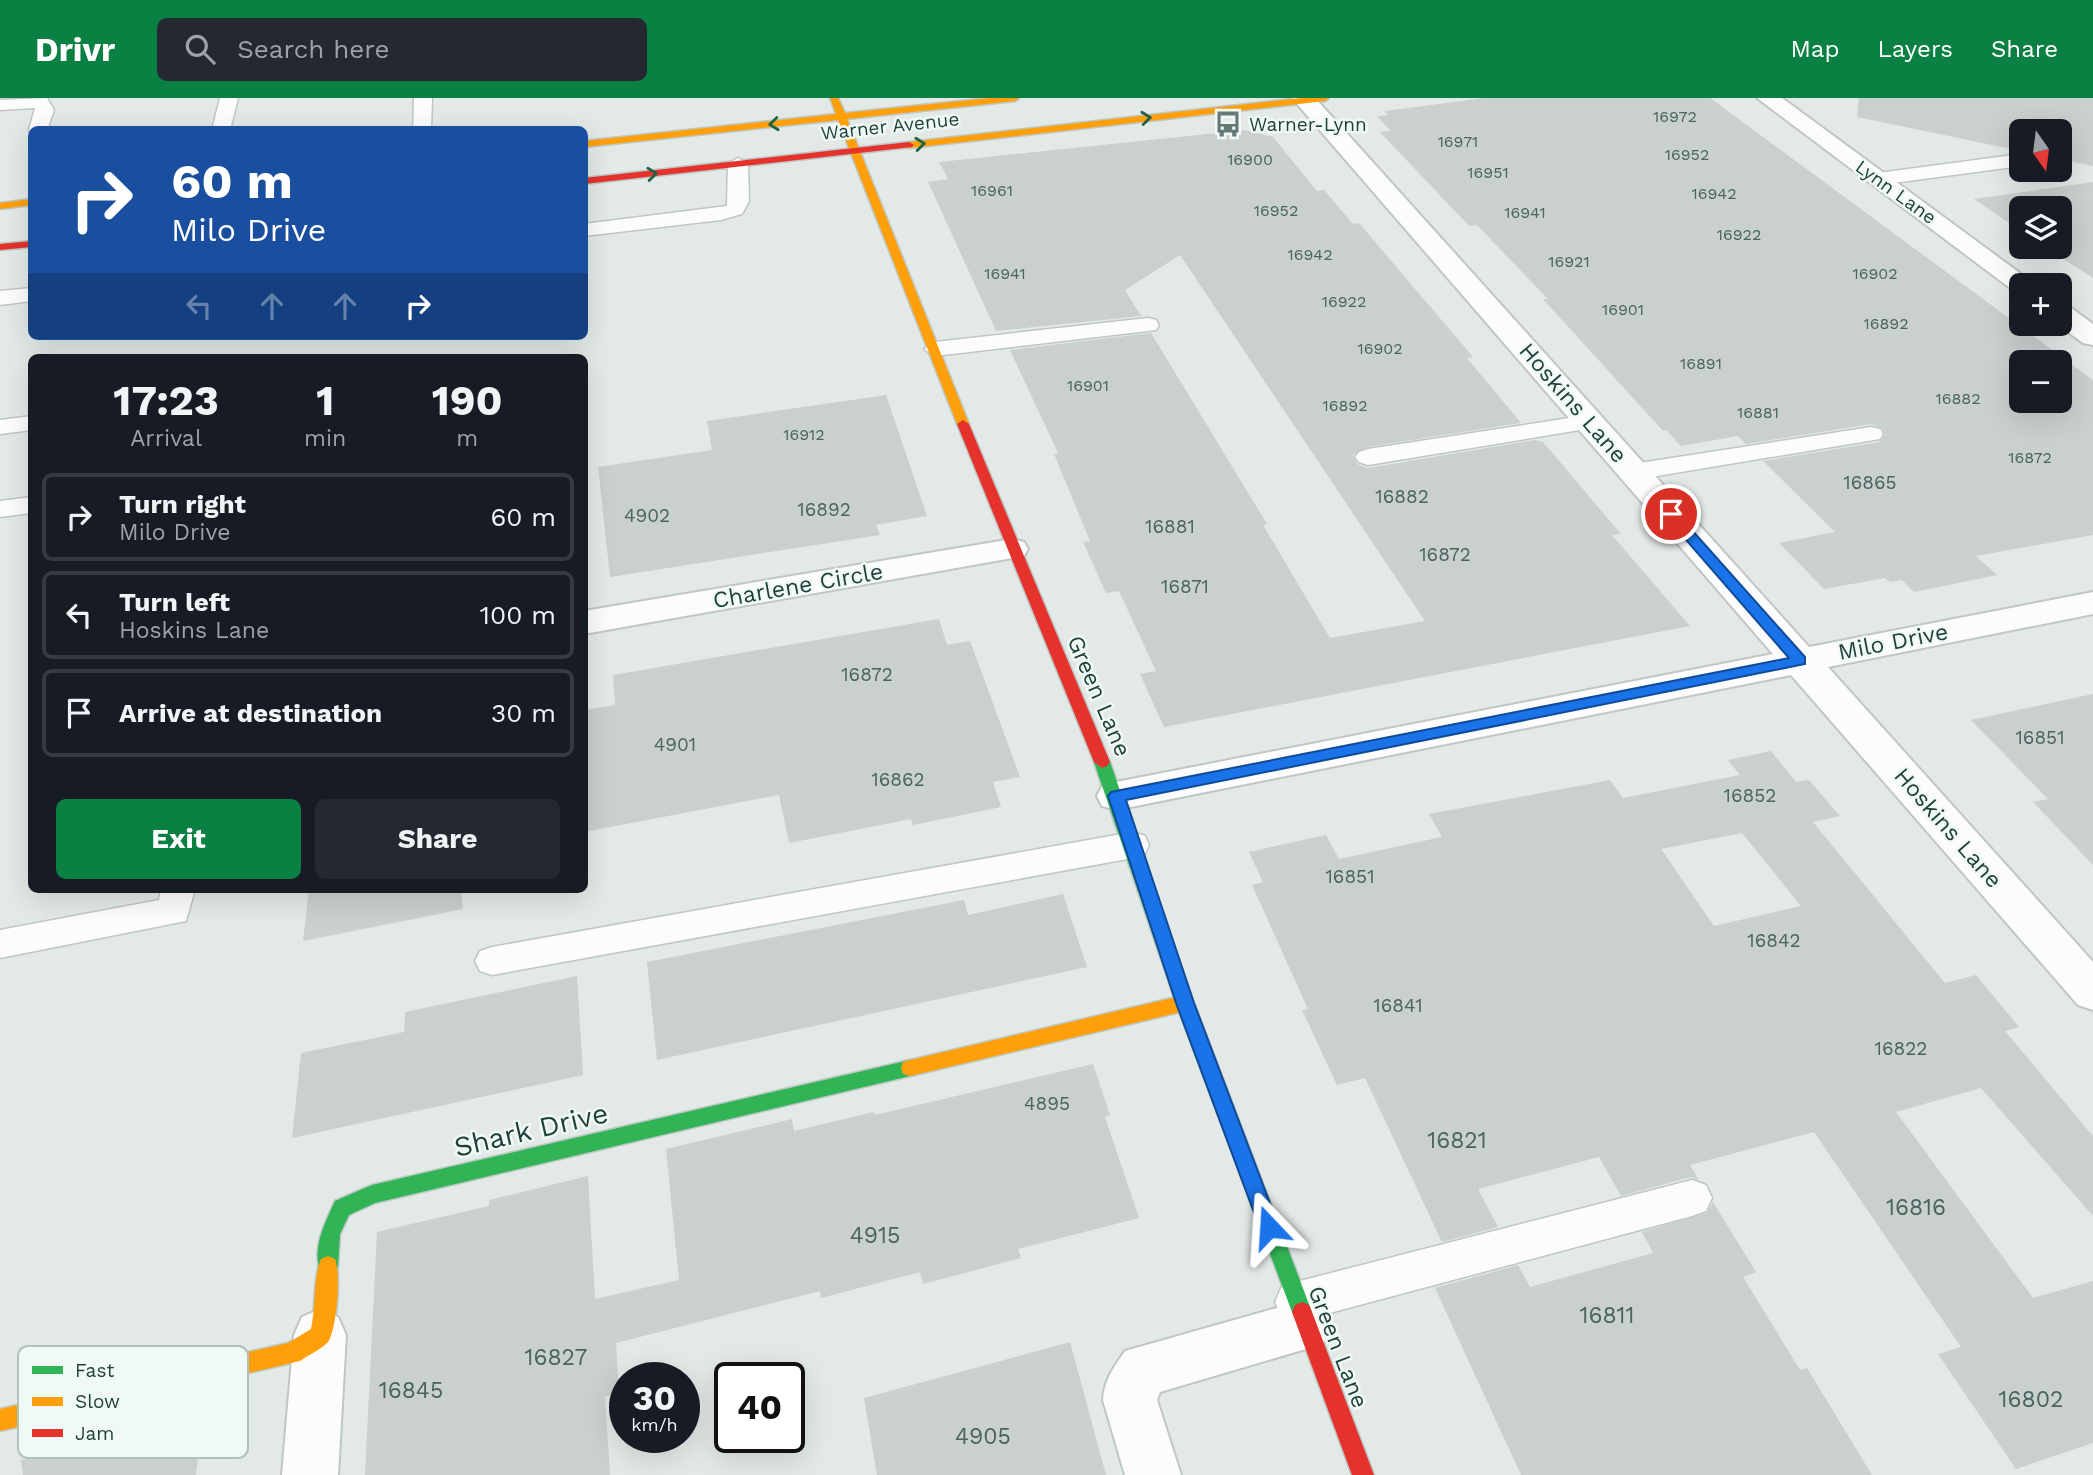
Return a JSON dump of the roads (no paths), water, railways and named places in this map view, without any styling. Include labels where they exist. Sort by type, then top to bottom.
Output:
[{"type":"street","name":"Green Lane","points":[[834,98],[852,151],[935,349],[1012,549],[1116,796],[1185,1003],[1363,1475]]},
{"type":"street","name":"Warner Avenue","points":[[588,144],[1015,98]]},
{"type":"street","name":"Lynn Lane","points":[[1768,98],[2009,275]]},
{"type":"street","name":"Warner Avenue","points":[[588,181],[1311,99]]},
{"type":"street","name":"Hoskins Lane","points":[[1311,99],[1589,422],[2093,992]]},
{"type":"street","points":[[0,206],[28,202]]},
{"type":"street","points":[[0,247],[28,244]]},
{"type":"street","points":[[2072,322],[2093,337]]},
{"type":"street","name":"Charlene Circle","points":[[588,621],[1012,549]]},
{"type":"street","name":"Milo Drive","points":[[1116,796],[2093,603]]},
{"type":"street","name":"Shark Drive","points":[[320,1335],[326,1308],[330,1234],[342,1208],[372,1194],[1185,1003]]},
{"type":"street","points":[[1153,1475],[1130,1400],[1130,1389],[1144,1370],[1301,1314]]},
{"type":"street","points":[[248,1363],[292,1353],[320,1335]]},
{"type":"street","points":[[310,1475],[320,1335]]},
{"type":"street","points":[[0,1420],[18,1416]]},
{"type":"lane","points":[[222,126],[229,98]]},
{"type":"lane","points":[[422,126],[424,98]]},
{"type":"lane","points":[[0,105],[41,102],[45,110],[39,126]]},
{"type":"lane","points":[[1878,178],[2009,162]]},
{"type":"lane","points":[[588,229],[735,210],[740,201],[738,164]]},
{"type":"lane","points":[[0,298],[28,294]]},
{"type":"lane","points":[[935,349],[1148,325]]},
{"type":"lane","points":[[1368,457],[1589,422]]},
{"type":"lane","points":[[0,427],[28,424]]},
{"type":"lane","points":[[1633,472],[1871,435]]},
{"type":"lane","points":[[0,509],[28,506]]},
{"type":"lane","points":[[492,961],[1133,845]]},
{"type":"lane","points":[[0,944],[174,911],[177,893]]},
{"type":"lane","points":[[1301,1314],[1692,1198]]},
{"type":"place","name":"Warner-Lynn","points":[[1228,124]]}]
